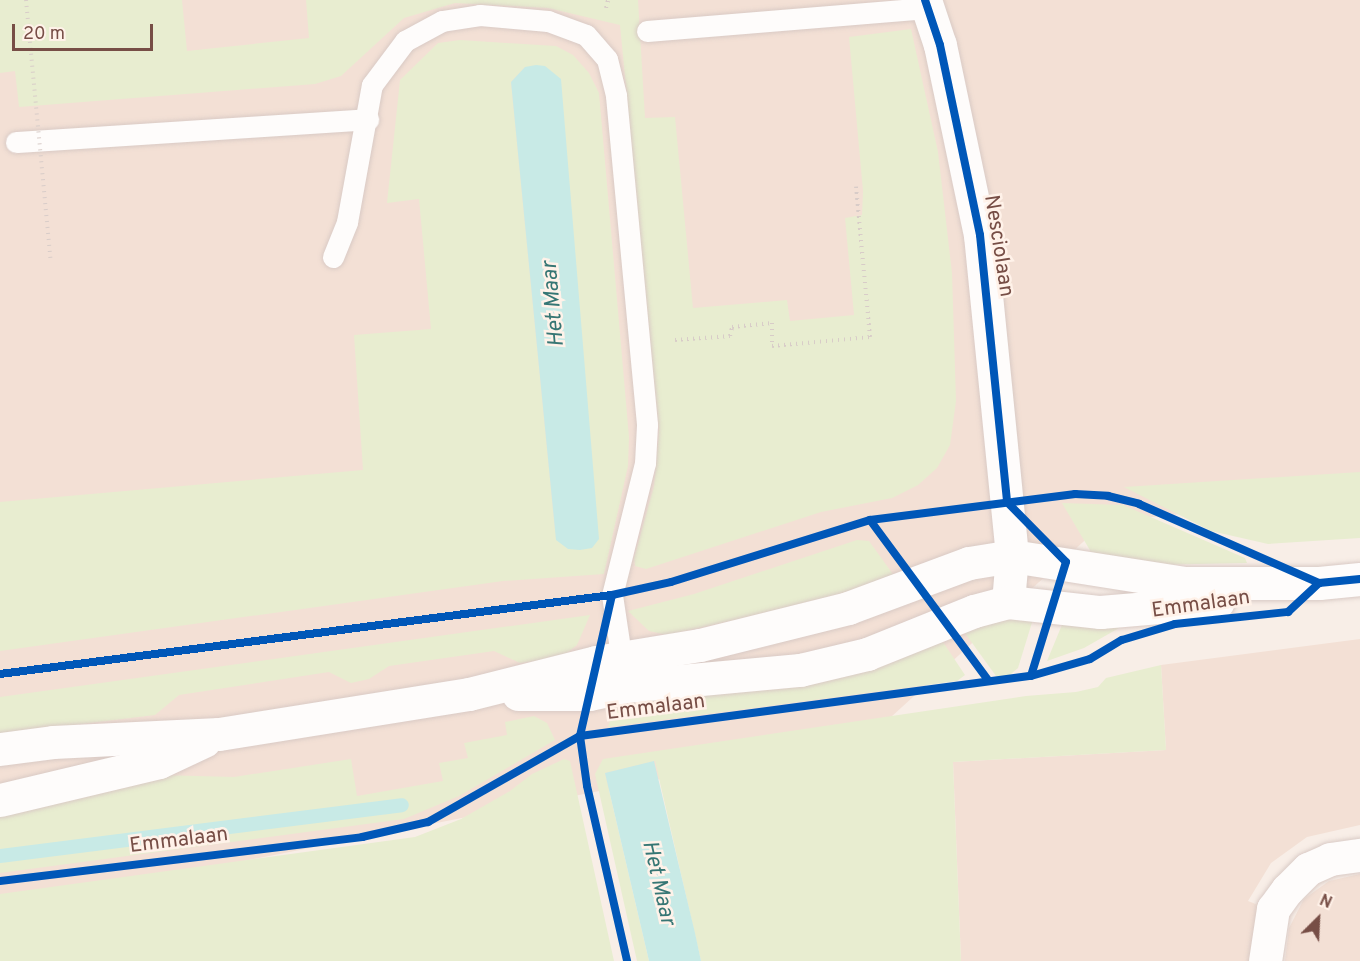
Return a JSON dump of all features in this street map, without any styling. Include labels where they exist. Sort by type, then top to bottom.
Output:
[{"type":"main road","name":"Nesciolaan","points":[[926,4],[940,45],[980,235],[1012,556],[1008,602]]},
{"type":"main road","name":"Emmalaan","points":[[0,749],[53,742],[219,734],[469,694],[590,694],[624,672],[700,645],[848,608],[916,586],[969,563],[1012,556],[1185,583],[1319,583],[1360,579]]},
{"type":"main road","name":"Emmalaan","points":[[624,672],[800,670],[867,654],[974,611],[1008,602],[1076,611],[1127,612],[1267,598],[1319,583]]},
{"type":"main road","name":"Emmalaan","points":[[0,800],[159,762],[219,734]]},
{"type":"main road","points":[[1265,961],[1273,909],[1287,890],[1308,869],[1330,859],[1360,855]]},
{"type":"lane","points":[[647,31],[926,4]]},
{"type":"lane","points":[[333,257],[347,222],[368,119],[372,86],[405,41],[442,21],[480,15],[548,21],[586,35],[607,59],[616,96],[647,425],[636,506],[612,596],[624,672]]},
{"type":"lane","points":[[16,141],[368,119]]},
{"type":"path","points":[[26,0],[51,263]]},
{"type":"path","points":[[674,329],[675,341],[730,336],[732,327],[771,323],[772,346],[870,337],[856,187]]},
{"type":"shaded area","points":[[0,0],[1360,0],[1360,495],[1105,522],[868,738],[0,909]]},
{"type":"shaded area","points":[[1360,639],[1360,825],[1307,837],[1271,863],[1248,901],[1258,905],[1249,961],[961,961],[953,762],[1166,750],[1161,665]]},
{"type":"shaded area","points":[[1360,874],[1360,961],[1285,961],[1289,928],[1304,899],[1329,881]]},
{"type":"green space","points":[[0,0],[182,0],[187,51],[309,38],[306,0],[638,0],[645,118],[675,117],[693,308],[787,300],[790,321],[854,315],[845,218],[862,215],[863,191],[849,37],[911,29],[938,152],[952,273],[956,401],[950,445],[937,468],[918,485],[892,498],[821,512],[646,569],[635,566],[634,558],[654,486],[659,431],[620,25],[548,8],[455,3],[404,18],[341,76],[315,84],[19,107],[15,71],[0,73]]},
{"type":"green space","points":[[460,40],[556,46],[573,55],[589,73],[599,93],[629,437],[628,466],[604,574],[503,581],[0,651],[0,502],[363,470],[354,335],[431,329],[419,199],[387,203],[400,80],[438,43]],"holes":[[[525,67],[556,540],[511,82]]]},
{"type":"green space","points":[[1360,472],[1360,538],[1268,544],[1211,531],[1124,487]]},
{"type":"green space","points":[[1062,503],[1123,505],[1245,558],[1247,563],[1149,565],[1091,552]]},
{"type":"green space","points":[[857,540],[869,541],[895,577],[827,599],[667,635],[649,631],[628,611],[694,594]]},
{"type":"green space","points":[[997,614],[1034,616],[1018,668],[1005,679],[996,676],[962,629]]},
{"type":"green space","points":[[590,615],[577,645],[561,658],[520,663],[494,651],[389,666],[369,679],[351,683],[329,672],[179,695],[155,715],[0,734],[0,697]]},
{"type":"green space","points":[[1154,617],[1119,628],[1084,648],[1047,661],[1064,620]]},
{"type":"green space","points":[[939,636],[965,675],[957,681],[608,727],[612,714],[627,705],[752,689]]},
{"type":"green space","points":[[1161,665],[1166,750],[953,762],[961,961],[701,961],[655,761],[605,773],[649,961],[637,961],[595,774],[603,759],[1026,696],[1076,692],[1098,687],[1106,678]]},
{"type":"green space","points":[[534,716],[547,723],[555,740],[459,796],[404,819],[0,873],[0,810],[160,775],[234,777],[351,759],[357,796],[443,781],[439,763],[468,758],[464,743],[507,735],[505,722]]},
{"type":"green space","points":[[564,759],[570,761],[614,961],[0,961],[0,894],[415,837],[461,819],[510,791],[532,774]]},
{"type":"water","name":"Het Maar","points":[[545,66],[561,79],[599,539],[592,548],[580,550],[568,549],[556,540],[511,82],[525,67]]},
{"type":"water","name":"Het Maar","points":[[654,761],[701,961],[649,961],[605,773]]},
{"type":"waterway","points":[[0,856],[402,805]]},
{"type":"cycle path","points":[[925,0],[940,45],[980,235],[1007,502]]},
{"type":"cycle path","points":[[0,674],[612,595],[671,582],[870,520],[1075,494],[1108,496],[1139,504],[1319,583],[1360,579]]},
{"type":"cycle path","points":[[1007,502],[1066,562],[1031,676]]},
{"type":"cycle path","points":[[870,520],[988,680]]},
{"type":"cycle path","points":[[0,881],[362,837],[428,822],[580,736],[1031,676],[1090,659],[1122,640],[1175,624],[1288,612],[1319,583]]},
{"type":"cycle path","points":[[612,595],[580,736],[587,786],[627,961]]}]
